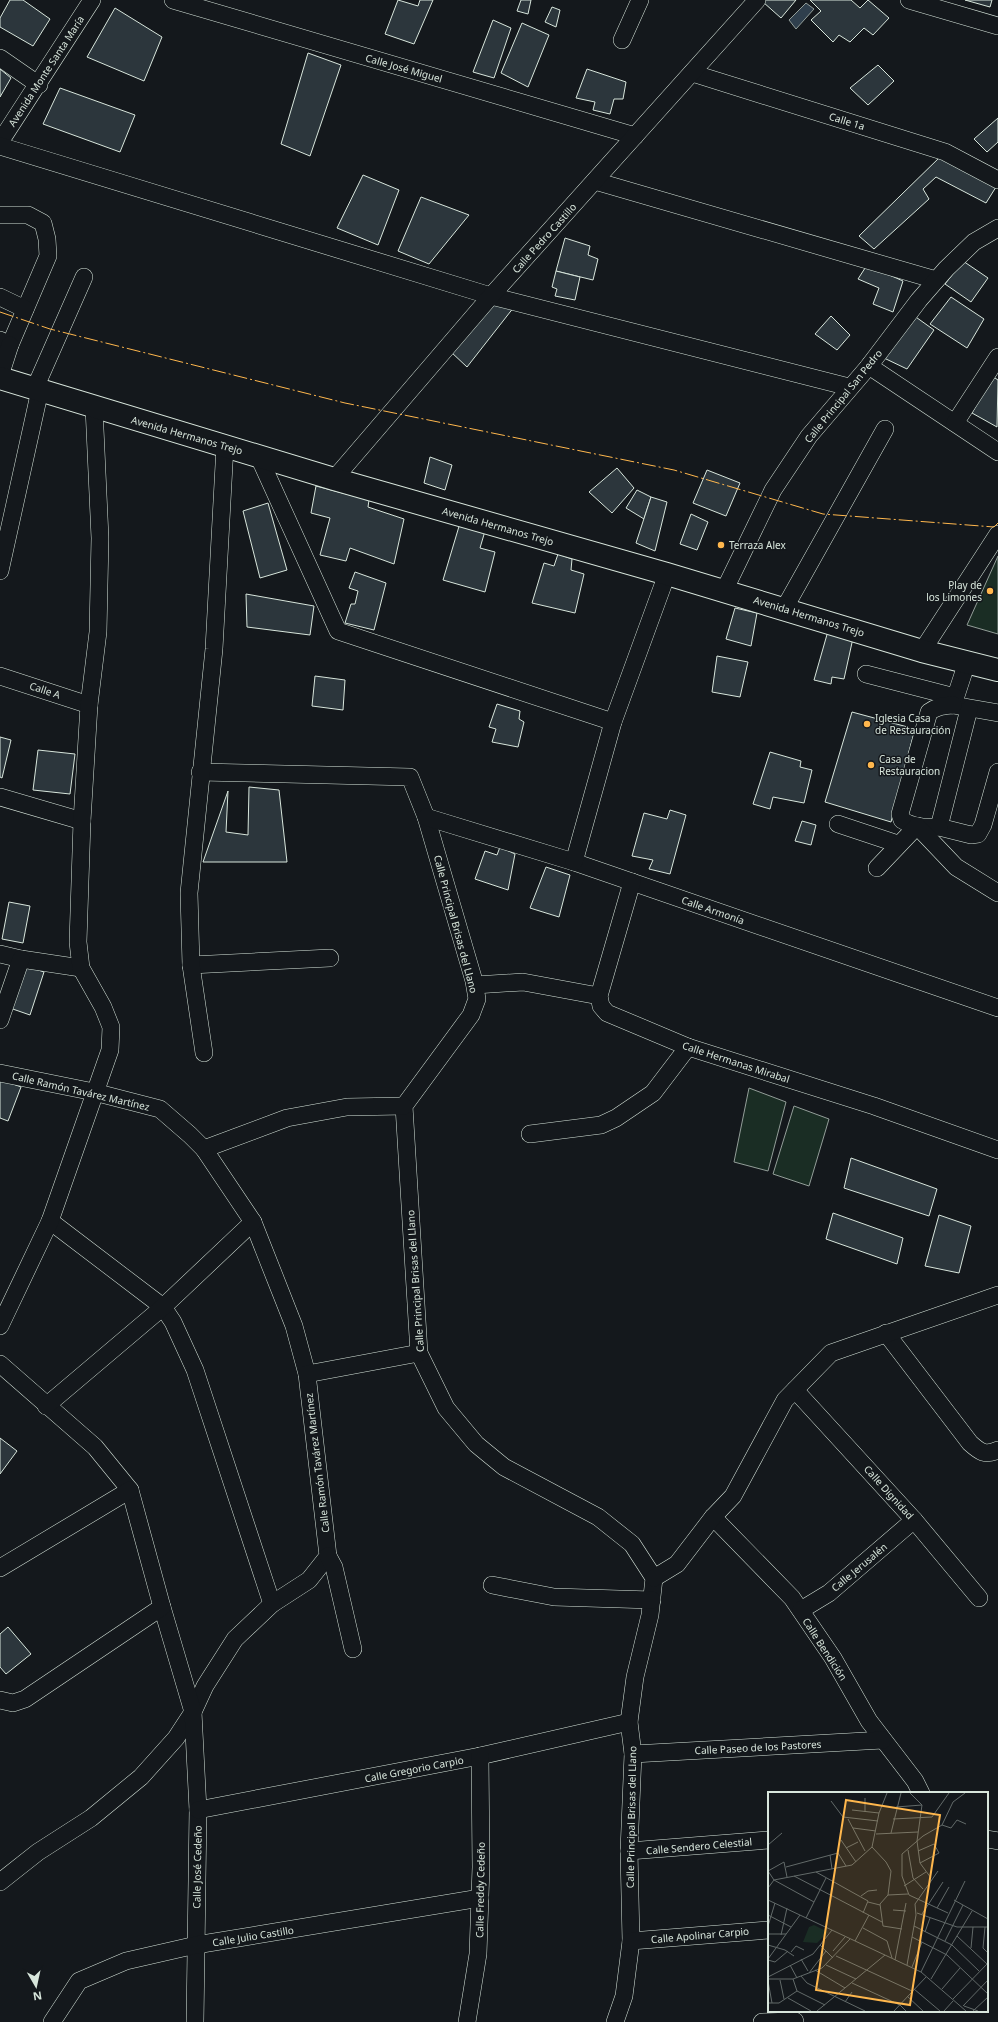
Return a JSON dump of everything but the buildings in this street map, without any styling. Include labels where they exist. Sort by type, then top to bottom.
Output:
[{"type":"main road","name":"Avenida Hermanos Trejo","points":[[0,377],[94,408],[258,455],[334,479],[784,608],[922,650],[998,670]]},
{"type":"street","name":"Avenida Monte Santa María","points":[[0,142],[92,0]]},
{"type":"street","name":"Calle José Miguel","points":[[173,0],[635,136]]},
{"type":"street","points":[[622,40],[640,0]]},
{"type":"street","name":"Calle Pedro Castillo","points":[[334,479],[491,296],[758,0]]},
{"type":"street","points":[[909,0],[998,26]]},
{"type":"street","points":[[0,58],[39,84]]},
{"type":"street","name":"Calle 1a","points":[[692,73],[946,152],[998,180]]},
{"type":"street","points":[[0,146],[491,296],[850,387]]},
{"type":"street","points":[[595,181],[936,280]]},
{"type":"street","points":[[0,215],[28,215],[43,223],[47,239],[48,256],[25,309],[5,342],[0,377]]},
{"type":"street","name":"Calle Principal San Pedro","points":[[724,591],[773,490],[809,436],[869,366],[936,280],[974,242],[998,228]]},
{"type":"street","points":[[0,571],[38,389],[84,277]]},
{"type":"street","points":[[0,297],[25,309]]},
{"type":"street","points":[[955,423],[998,357]]},
{"type":"street","points":[[869,366],[998,452]]},
{"type":"street","points":[[0,1326],[50,1221],[110,1050],[111,1027],[103,1007],[81,968],[78,942],[82,821],[89,705],[98,632],[100,538],[94,408]]},
{"type":"street","points":[[784,608],[885,429]]},
{"type":"street","points":[[204,1053],[191,965],[189,892],[200,772],[214,649],[225,446]]},
{"type":"street","points":[[258,455],[338,631],[613,722]]},
{"type":"street","points":[[922,650],[998,534]]},
{"type":"street","points":[[574,862],[613,722],[667,574]]},
{"type":"street","points":[[939,827],[966,662]]},
{"type":"street","points":[[866,674],[959,704],[998,713]]},
{"type":"street","name":"Calle A","points":[[0,676],[89,705]]},
{"type":"street","points":[[959,704],[934,708],[930,712],[924,728],[900,814],[904,822],[917,826],[939,827],[970,835],[978,834],[983,825],[998,772]]},
{"type":"street","name":"Calle Principal Brisas del Llano","points":[[200,772],[410,777],[426,817],[475,985],[477,999],[471,1014],[404,1106],[418,1353],[446,1408],[476,1444],[504,1467],[598,1517],[632,1544],[654,1578],[652,1600],[635,1677],[629,1722],[633,1754],[629,1851],[631,1941],[624,1996],[616,2022]]},
{"type":"street","points":[[0,797],[82,821]]},
{"type":"street","name":"Calle Armonía","points":[[426,817],[574,862],[998,1008]]},
{"type":"street","points":[[838,824],[898,844]]},
{"type":"street","points":[[877,868],[898,844],[917,826]]},
{"type":"street","points":[[917,826],[956,868],[998,893]]},
{"type":"street","points":[[475,985],[523,982],[599,996],[632,882]]},
{"type":"street","points":[[0,954],[21,959],[81,968]]},
{"type":"street","points":[[191,965],[330,958]]},
{"type":"street","points":[[0,1020],[21,959]]},
{"type":"street","name":"Calle Hermanas Mirabal","points":[[599,996],[601,1006],[607,1013],[688,1047],[874,1106],[998,1150]]},
{"type":"street","points":[[530,1134],[601,1125],[616,1118],[653,1092],[688,1047]]},
{"type":"street","name":"Calle Ramón Tavárez Martínez","points":[[0,1073],[94,1092],[160,1109],[204,1149],[253,1222],[294,1326],[307,1374],[328,1556],[334,1567],[353,1649]]},
{"type":"street","points":[[204,1149],[287,1118],[347,1107],[404,1106]]},
{"type":"street","points":[[50,1221],[163,1307],[173,1322],[196,1370],[272,1604]]},
{"type":"street","points":[[46,1406],[163,1307],[253,1222]]},
{"type":"street","points":[[654,1578],[677,1564],[713,1517],[733,1496],[785,1400],[831,1352],[998,1295]]},
{"type":"street","points":[[886,1333],[970,1442],[981,1453],[990,1454],[998,1450]]},
{"type":"street","points":[[307,1374],[418,1353]]},
{"type":"street","points":[[0,1364],[46,1406],[96,1448],[130,1490],[193,1712]]},
{"type":"street","name":"Calle Dignidad","points":[[794,1390],[914,1520],[979,1598]]},
{"type":"street","points":[[0,1568],[130,1490]]},
{"type":"street","name":"Calle Bendición","points":[[713,1517],[792,1598],[833,1658],[869,1721],[915,1781],[920,1792]]},
{"type":"street","name":"Calle Jerusalén","points":[[801,1610],[829,1593],[914,1520]]},
{"type":"street","points":[[0,1882],[38,1852],[92,1818],[141,1777],[176,1738],[193,1712],[205,1686],[235,1639],[272,1604],[309,1580],[328,1556]]},
{"type":"street","points":[[492,1585],[554,1597],[652,1600]]},
{"type":"street","points":[[0,1700],[13,1703],[25,1699],[162,1607]]},
{"type":"street","name":"Calle José Cedeño","points":[[193,1712],[198,1810],[195,2022]]},
{"type":"street","name":"Calle Gregorio Carpio","points":[[198,1810],[480,1756],[629,1722]]},
{"type":"street","name":"Calle Paseo de los Pastores","points":[[633,1754],[883,1740]]},
{"type":"street","name":"Calle Freddy Cedeño","points":[[467,2022],[478,1954],[480,1898],[480,1756]]},
{"type":"street","points":[[988,1839],[998,1841]]},
{"type":"street","name":"Calle Sendero Celestial","points":[[629,1851],[768,1840]]},
{"type":"street","name":"Calle Julio Castillo","points":[[52,2022],[79,1982],[126,1961],[196,1945],[480,1898]]},
{"type":"street","name":"Calle Apolinar Carpio","points":[[631,1941],[768,1930]]},
{"type":"street","points":[[762,2022],[794,2018]]},
{"type":"green space","name":"Play de los Limones","points":[[998,556],[998,634],[967,625]]},
{"type":"green space","points":[[749,1088],[786,1102],[768,1171],[734,1162]]},
{"type":"green space","points":[[794,1106],[829,1119],[809,1186],[773,1174]]},
{"type":"water","points":[[806,3],[814,9],[796,29],[789,20]]},
{"type":"power","points":[[0,312],[50,329],[345,403],[674,470],[823,514],[994,527],[998,523]]},
{"type":"place","name":"Terraza Alex","points":[[721,545]]},
{"type":"place","name":"Play de los Limones","points":[[990,591]]},
{"type":"place","name":"Iglesia Casa de Restauración","points":[[867,724]]},
{"type":"place","name":"Casa de Restauracion","points":[[871,765]]}]
